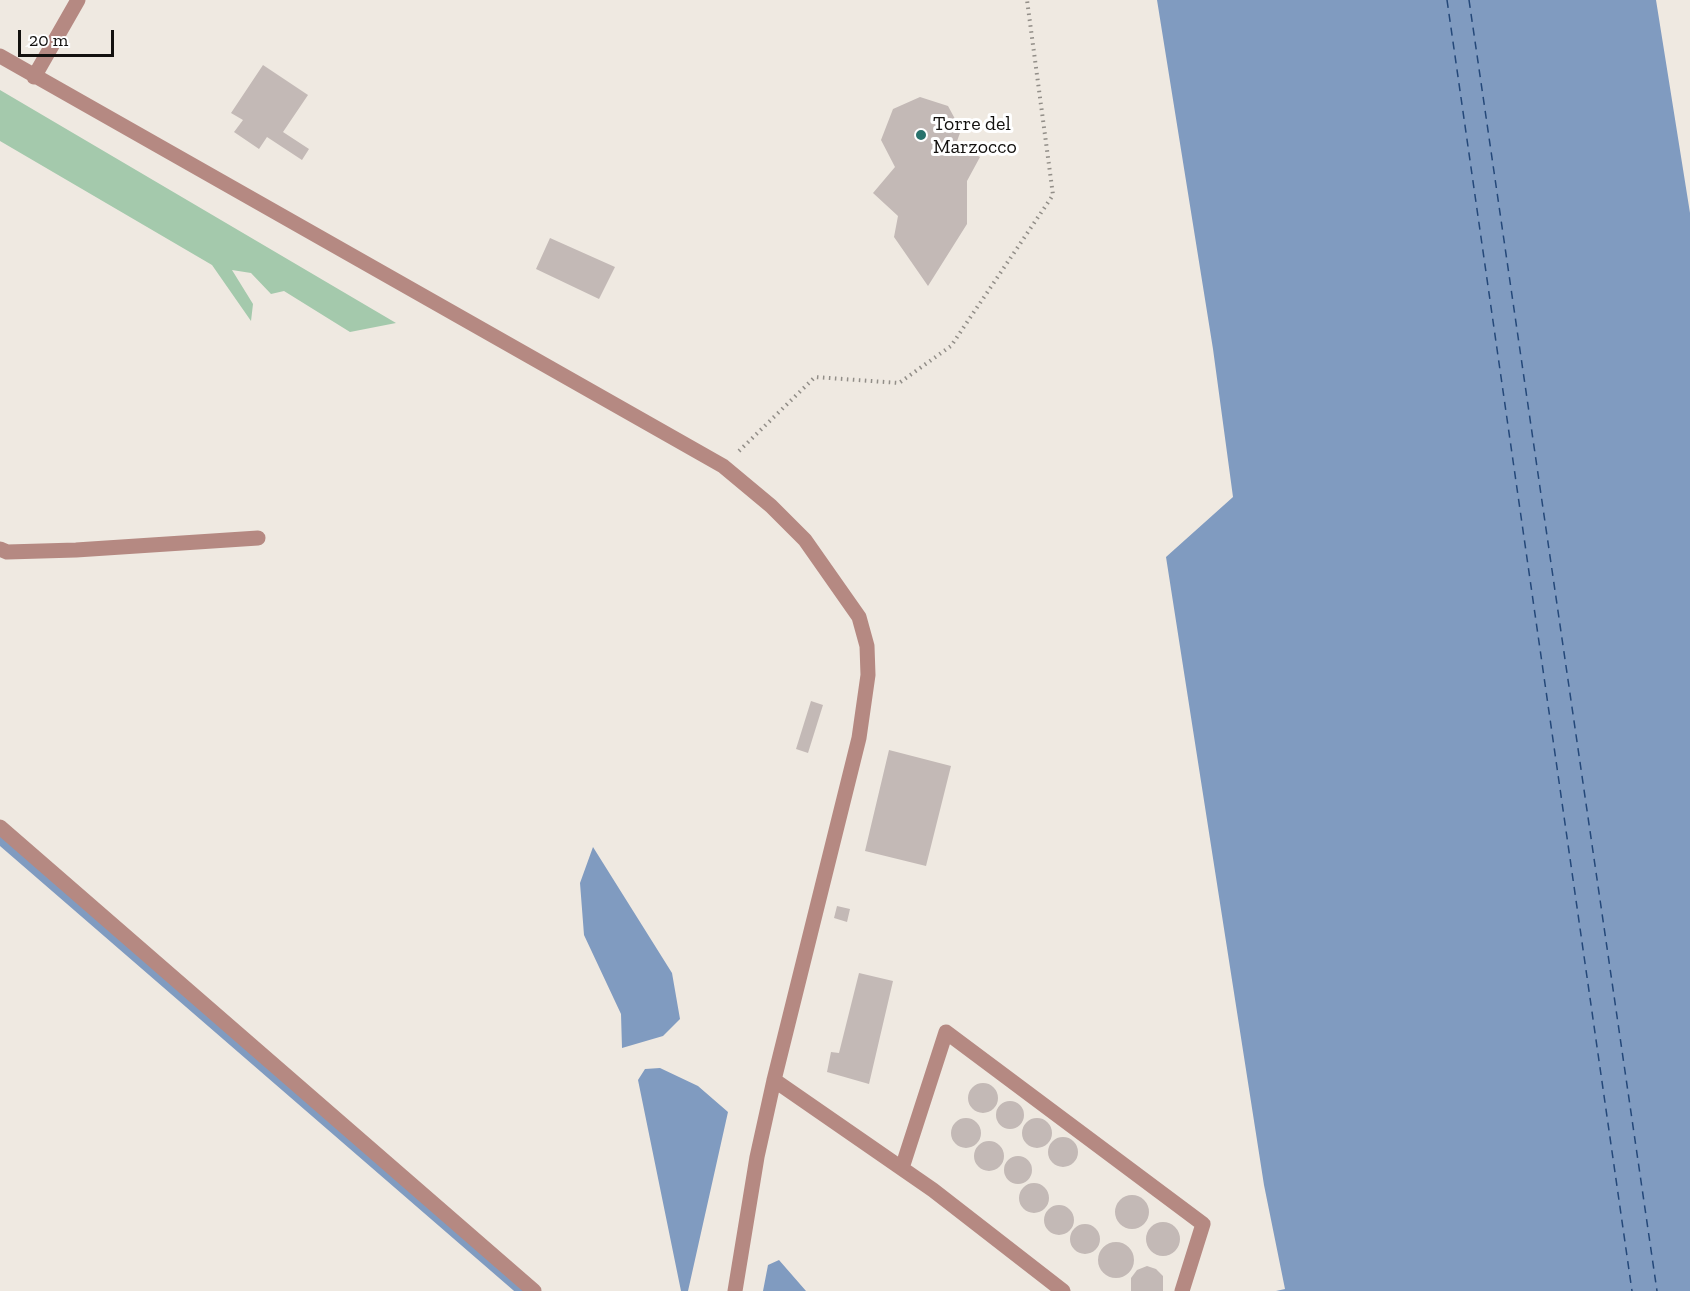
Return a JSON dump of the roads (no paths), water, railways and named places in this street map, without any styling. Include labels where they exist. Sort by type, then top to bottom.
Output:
[{"type":"lane","points":[[34,76],[78,0]]},
{"type":"lane","points":[[0,56],[723,466],[771,506],[805,540],[859,617],[867,646],[868,675],[859,738],[774,1080],[757,1157],[735,1291]]},
{"type":"lane","points":[[0,549],[7,552],[76,550],[258,538]]},
{"type":"lane","points":[[0,827],[534,1291]]},
{"type":"lane","points":[[902,1168],[946,1032],[1203,1224],[1182,1291]]},
{"type":"lane","points":[[774,1080],[902,1168],[1063,1291]]},
{"type":"water","points":[[1157,0],[1656,0],[1690,213],[1690,1291],[1276,1291],[1285,1289],[1264,1185],[1166,557],[1233,497],[1213,349]]},
{"type":"water","points":[[593,847],[672,973],[680,1019],[663,1036],[622,1048],[621,1014],[584,935],[580,883]]},
{"type":"water","points":[[660,1068],[698,1086],[728,1112],[688,1291],[681,1291],[638,1080],[645,1069]]},
{"type":"water","points":[[779,1260],[806,1291],[763,1291],[768,1265]]},
{"type":"waterway","points":[[0,840],[521,1291]]},
{"type":"place","name":"Torre del Marzocco","points":[[921,135]]}]
